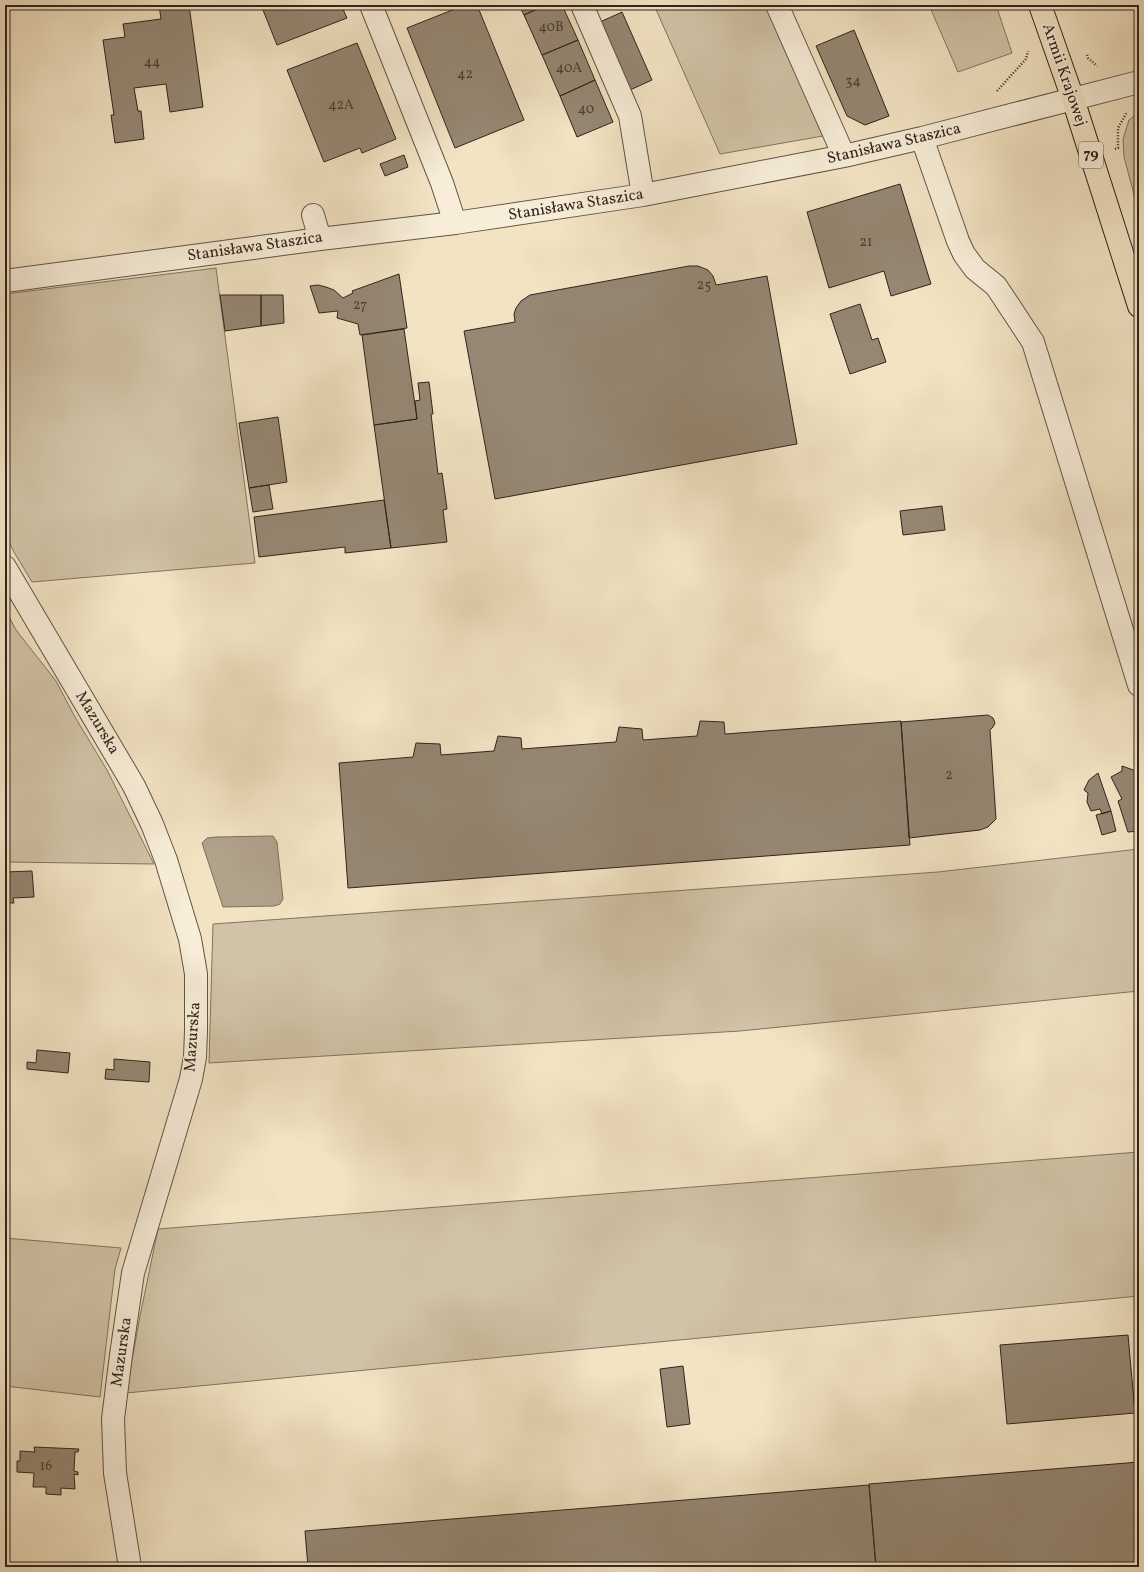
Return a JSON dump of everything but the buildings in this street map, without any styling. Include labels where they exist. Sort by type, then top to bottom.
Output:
[{"type":"main road","name":"Armii Krajowej","points":[[1040,5],[1092,156],[1139,306]]},
{"type":"street","points":[[371,5],[442,182],[456,223]]},
{"type":"street","points":[[582,5],[630,116],[643,195]]},
{"type":"street","points":[[777,5],[844,156]]},
{"type":"street","name":"Stanisława Staszica","points":[[5,280],[456,223],[643,195],[844,156],[922,138],[1139,82]]},
{"type":"street","points":[[922,138],[958,241],[964,254],[975,269],[996,286],[1033,342],[1139,685]]},
{"type":"street","points":[[313,215],[320,239]]},
{"type":"street","name":"Mazurska","points":[[5,567],[134,786],[152,824],[166,860],[190,939],[196,974],[196,1031],[194,1064],[191,1079],[133,1273],[113,1419],[115,1473],[130,1567]]},
{"type":"path","points":[[995,94],[1026,59],[1029,46]]},
{"type":"path","points":[[1086,52],[1088,58],[1100,68]]},
{"type":"path","points":[[1092,156],[1118,148],[1118,128],[1127,112],[1133,109]]},
{"type":"shaded area","points":[[654,5],[765,5],[823,136],[720,154]]},
{"type":"shaded area","points":[[929,5],[996,5],[1012,53],[958,72]]},
{"type":"shaded area","points":[[1139,112],[1139,213],[1124,157],[1123,139],[1129,120]]},
{"type":"shaded area","points":[[216,268],[255,563],[32,582],[14,552],[5,533],[5,294]]},
{"type":"shaded area","points":[[5,609],[16,630],[56,681],[75,717],[107,770],[154,864],[5,862]]},
{"type":"shaded area","points":[[273,836],[277,842],[283,899],[280,904],[274,906],[223,907],[202,843],[207,838],[216,837]]},
{"type":"shaded area","points":[[1139,849],[1139,991],[740,1031],[209,1063],[213,924],[938,872]]},
{"type":"shaded area","points":[[1139,1152],[1139,1296],[126,1393],[158,1229]]},
{"type":"shaded area","points":[[5,1238],[121,1248],[115,1269],[100,1397],[5,1386]]}]
